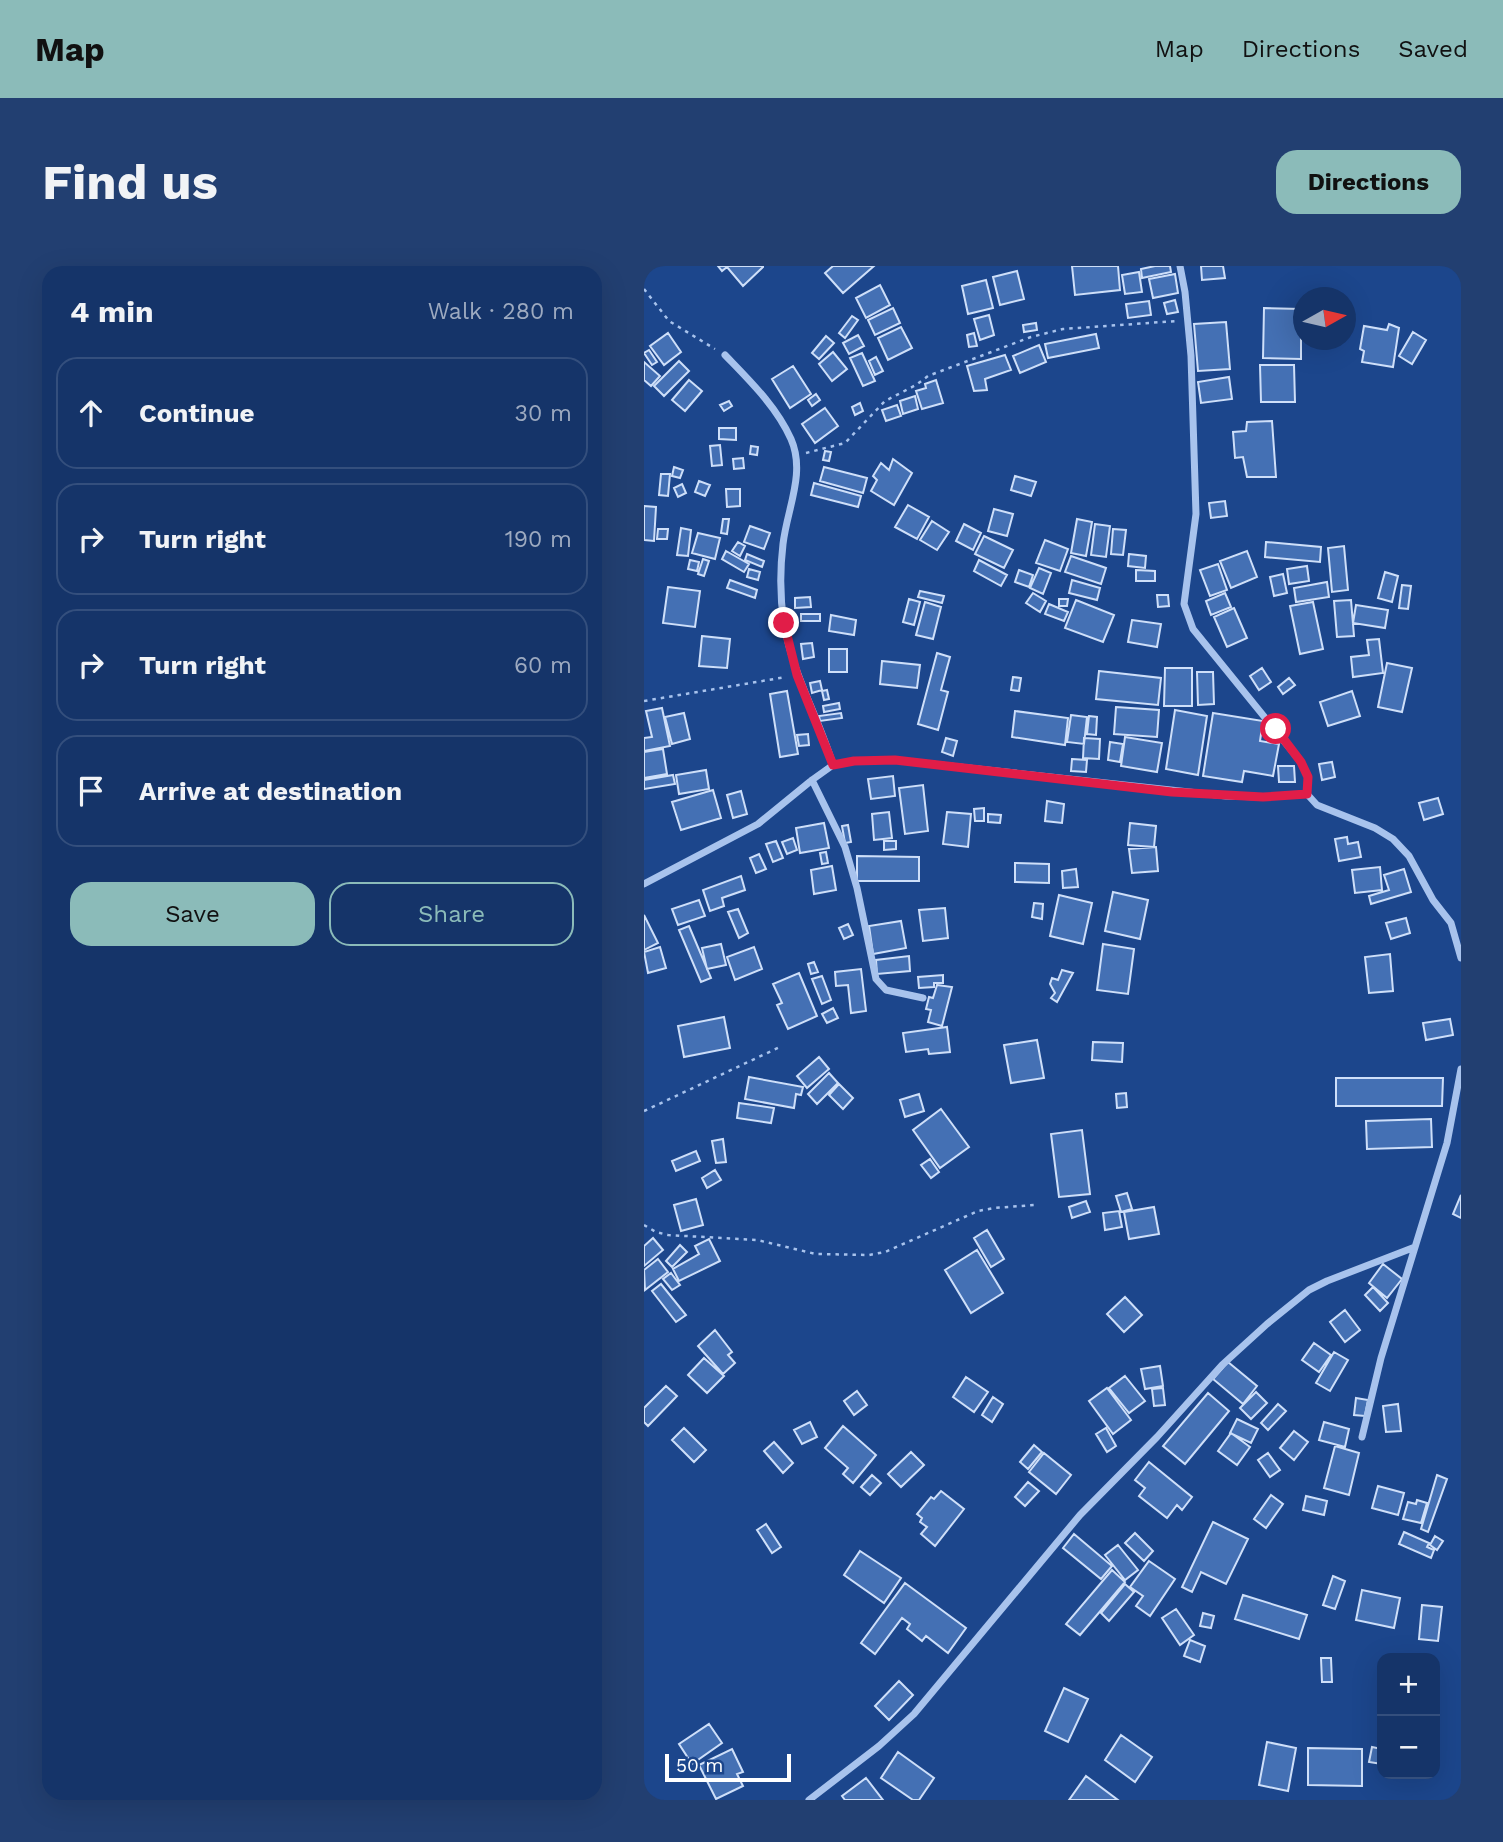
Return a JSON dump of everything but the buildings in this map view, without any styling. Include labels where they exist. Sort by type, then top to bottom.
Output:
[{"type":"street","points":[[1180,266],[1188,320],[1196,514],[1184,597],[1187,616],[1193,629],[1301,762],[1308,777],[1307,794],[1317,805],[1375,828],[1393,839],[1409,856],[1433,900],[1451,923],[1461,958]]},
{"type":"street","points":[[725,355],[764,396],[792,440],[797,482],[783,545],[781,578],[784,623],[797,675],[833,765]]},
{"type":"street","points":[[644,884],[758,824],[833,765],[854,761],[895,760],[1172,792],[1263,797],[1307,794]]},
{"type":"street","points":[[812,780],[845,847],[858,888],[876,979],[886,990],[923,998]]},
{"type":"street","points":[[1451,923],[1461,922]]},
{"type":"street","points":[[1362,1437],[1381,1359],[1447,1143],[1461,1069]]},
{"type":"street","points":[[809,1800],[879,1746],[914,1714],[1080,1515],[1222,1366],[1267,1324],[1309,1290],[1415,1247]]},
{"type":"path","points":[[644,289],[669,321],[725,355]]},
{"type":"path","points":[[796,456],[845,443],[885,401],[928,376],[1031,337],[1074,328],[1105,328],[1188,320]]},
{"type":"path","points":[[644,701],[797,675]]},
{"type":"path","points":[[644,1111],[782,1046]]},
{"type":"path","points":[[644,1225],[668,1236],[757,1240],[816,1254],[869,1255],[884,1252],[978,1211],[1034,1205]]},
{"type":"route","points":[[784,623],[797,675],[833,765],[854,761],[895,760],[1172,792],[1263,797],[1307,794],[1308,777],[1301,762],[1276,729]]}]
